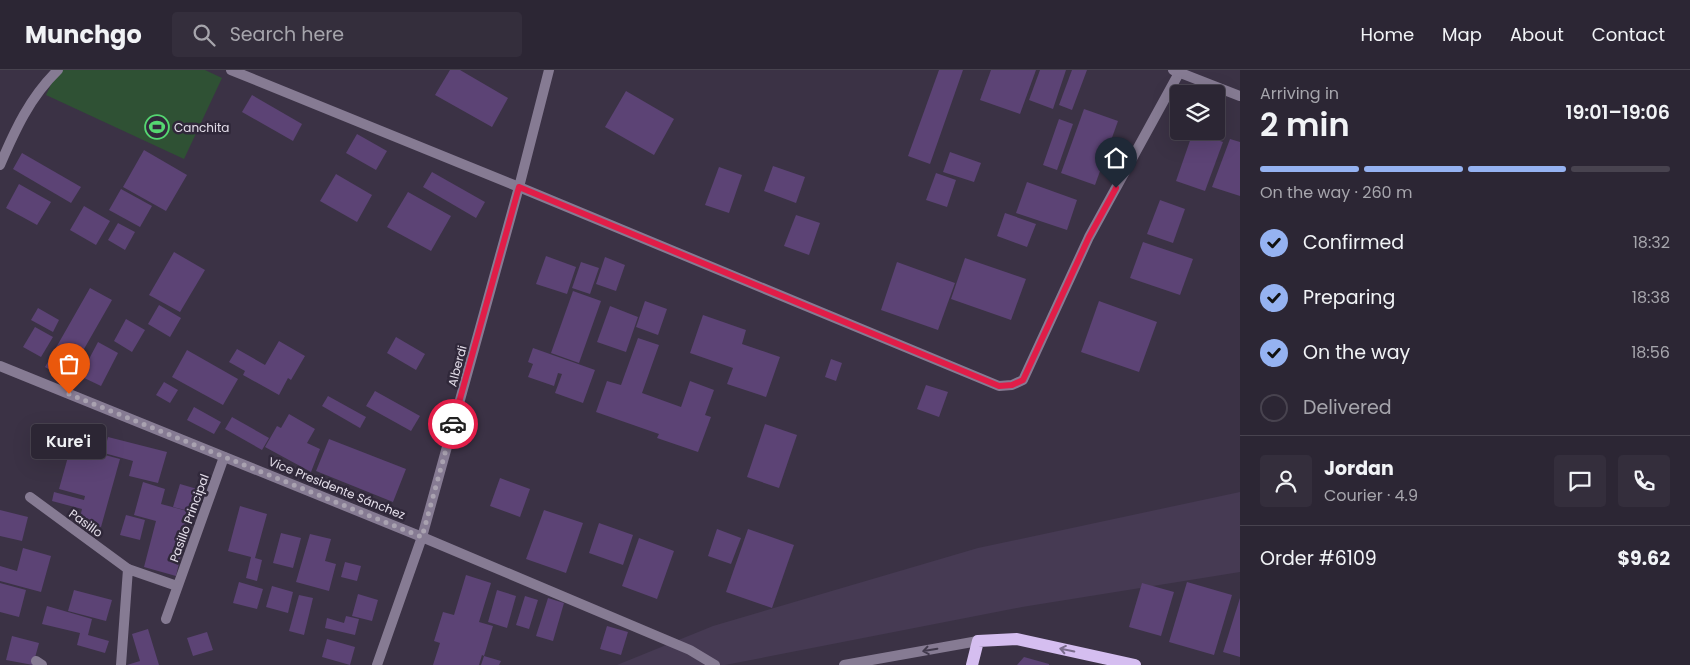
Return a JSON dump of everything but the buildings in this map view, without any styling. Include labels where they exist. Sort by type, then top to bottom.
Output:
[{"type":"main road","points":[[972,665],[978,641],[1017,639],[1135,665]]},
{"type":"street","points":[[0,165],[15,131],[35,95],[58,70]]},
{"type":"street","points":[[231,70],[999,386],[1012,385],[1023,380],[1089,237],[1176,71],[1240,96]]},
{"type":"street","name":"Alberdi","points":[[377,665],[422,537],[519,187],[548,70]]},
{"type":"street","name":"Vice Presidente Sánchez","points":[[0,366],[422,537],[690,650],[715,665]]},
{"type":"street","name":"Pasillo Principal","points":[[166,619],[224,458]]},
{"type":"street","name":"Pasillo","points":[[30,497],[128,569]]},
{"type":"street","points":[[121,665],[128,569],[177,586]]},
{"type":"street","points":[[844,665],[978,641]]},
{"type":"shaded area","points":[[1240,492],[1240,572],[1022,607],[725,665],[617,665],[713,626],[978,548]]},
{"type":"green space","name":"Canchita","points":[[58,70],[205,70],[222,78],[184,159],[46,95]]},
{"type":"way so far","points":[[69,394],[422,537],[453,424]]},
{"type":"place","name":"Canchita","points":[[157,127]]},
{"type":"place","name":"Kure'i","points":[[69,394]]},
{"type":"route","points":[[453,424],[519,187],[999,386],[1012,385],[1023,380],[1089,237],[1116,188]]}]
